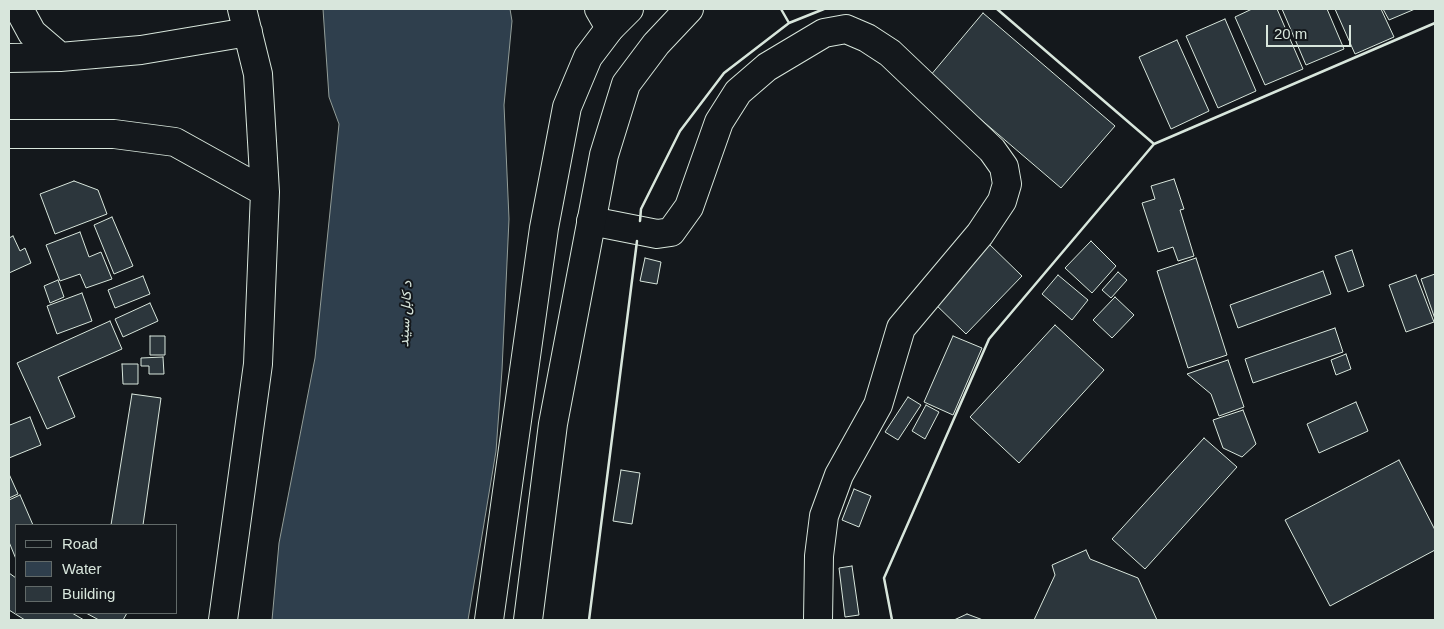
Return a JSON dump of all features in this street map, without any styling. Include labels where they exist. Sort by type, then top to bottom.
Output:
[{"type":"main road","points":[[19,9],[32,33],[60,57]]},
{"type":"main road","points":[[489,620],[543,238],[567,107],[605,18],[629,9]]},
{"type":"main road","points":[[528,620],[553,424],[604,155],[626,84],[656,44],[689,9]]},
{"type":"main road","points":[[9,58],[60,57],[141,50],[245,21],[258,74],[265,192],[258,364],[223,620]]},
{"type":"main road","points":[[591,221],[656,234],[671,232],[689,207],[719,122],[738,92],[766,66],[824,33],[846,29],[867,38],[890,52],[992,150],[1004,167],[1007,184],[1002,201],[980,234],[901,328],[878,405],[839,475],[824,516],[819,556],[818,620]]},
{"type":"main road","points":[[9,134],[114,134],[175,142],[265,192]]},
{"type":"water","name":"د کابل سيند","points":[[323,9],[510,9],[512,21],[504,105],[509,219],[502,370],[496,451],[468,620],[272,620],[279,543],[315,358],[339,124],[329,97]]},
{"type":"building","points":[[1252,9],[1277,9],[1303,69],[1265,85],[1235,17]]},
{"type":"building","points":[[1282,9],[1327,9],[1344,49],[1306,65]]},
{"type":"building","points":[[1335,9],[1381,9],[1394,37],[1355,54]]},
{"type":"building","points":[[1383,9],[1415,9],[1389,20]]},
{"type":"building","points":[[983,13],[1115,126],[1061,188],[930,76]]},
{"type":"building","points":[[1225,19],[1256,91],[1218,108],[1186,36]]},
{"type":"building","points":[[1177,40],[1209,111],[1171,129],[1139,57]]},
{"type":"building","points":[[1174,179],[1184,209],[1180,210],[1194,256],[1178,261],[1173,247],[1158,252],[1142,203],[1155,199],[1151,186]]},
{"type":"building","points":[[74,181],[98,190],[107,214],[55,234],[40,194]]},
{"type":"building","points":[[112,217],[133,266],[114,274],[94,225]]},
{"type":"building","points":[[80,232],[89,257],[101,252],[112,279],[86,288],[80,274],[60,281],[46,245]]},
{"type":"building","points":[[13,236],[20,251],[25,248],[31,263],[9,273],[9,238]]},
{"type":"building","points":[[1091,241],[1116,266],[1092,293],[1065,268]]},
{"type":"building","points":[[987,242],[1022,276],[966,334],[931,300]]},
{"type":"building","points":[[1352,250],[1364,286],[1348,292],[1335,256]]},
{"type":"building","points":[[645,258],[661,262],[657,284],[640,281]]},
{"type":"building","points":[[1196,258],[1227,355],[1188,368],[1157,271]]},
{"type":"building","points":[[1323,271],[1331,294],[1238,328],[1230,305]]},
{"type":"building","points":[[1118,272],[1127,280],[1111,298],[1102,290]]},
{"type":"building","points":[[1435,274],[1435,319],[1421,279]]},
{"type":"building","points":[[1058,275],[1088,300],[1072,320],[1042,294]]},
{"type":"building","points":[[1416,275],[1434,322],[1406,332],[1389,285]]},
{"type":"building","points":[[143,276],[150,294],[115,308],[108,290]]},
{"type":"building","points":[[58,280],[64,297],[50,303],[44,286]]},
{"type":"building","points":[[82,293],[92,321],[57,334],[47,306]]},
{"type":"building","points":[[1115,297],[1134,315],[1112,338],[1093,320]]},
{"type":"building","points":[[150,303],[158,321],[123,337],[115,319]]},
{"type":"building","points":[[110,321],[122,349],[58,377],[75,417],[47,429],[17,363]]},
{"type":"building","points":[[1055,325],[1104,370],[1019,463],[970,417]]},
{"type":"building","points":[[1335,328],[1343,352],[1253,383],[1245,359]]},
{"type":"building","points":[[150,336],[165,336],[165,355],[150,355]]},
{"type":"building","points":[[953,336],[982,348],[953,415],[924,402]]},
{"type":"building","points":[[1346,354],[1351,369],[1336,375],[1331,360]]},
{"type":"building","points":[[163,357],[164,374],[149,374],[149,366],[141,366],[141,358]]},
{"type":"building","points":[[1228,360],[1244,407],[1219,416],[1211,394],[1187,374]]},
{"type":"building","points":[[122,364],[138,364],[138,384],[123,384]]},
{"type":"building","points":[[132,394],[161,398],[143,524],[111,524]]},
{"type":"building","points":[[908,397],[921,405],[898,440],[885,432]]},
{"type":"building","points":[[1356,402],[1368,431],[1319,453],[1307,424]]},
{"type":"building","points":[[926,405],[939,412],[925,439],[912,431]]},
{"type":"building","points":[[1243,410],[1256,444],[1242,457],[1223,448],[1213,420]]},
{"type":"building","points":[[30,417],[41,445],[9,458],[9,422],[10,425]]},
{"type":"building","points":[[1204,438],[1237,467],[1145,569],[1112,539]]},
{"type":"building","points":[[1399,460],[1435,530],[1435,550],[1330,606],[1285,520]]},
{"type":"building","points":[[621,470],[640,473],[632,524],[613,521]]},
{"type":"building","points":[[9,474],[18,494],[9,498]]},
{"type":"building","points":[[854,489],[871,496],[859,527],[842,520]]},
{"type":"building","points":[[20,495],[33,524],[15,524],[15,557],[9,542],[9,500]]},
{"type":"building","points":[[1086,550],[1090,559],[1138,578],[1157,620],[1034,620],[1055,575],[1052,565]]},
{"type":"building","points":[[852,566],[859,615],[845,617],[839,568]]},
{"type":"building","points":[[9,573],[15,577],[15,614],[9,610]]},
{"type":"building","points":[[15,614],[74,614],[84,620],[25,620]]},
{"type":"building","points":[[88,614],[126,614],[123,620],[99,620]]},
{"type":"building","points":[[967,614],[983,620],[954,620]]},
{"type":"wall","points":[[781,9],[789,23]]},
{"type":"wall","points":[[640,221],[641,209],[680,131],[724,73],[789,23],[824,9]]},
{"type":"wall","points":[[997,9],[1154,144],[1435,23]]},
{"type":"wall","points":[[892,620],[884,578],[989,339],[1154,144]]},
{"type":"wall","points":[[589,620],[637,241]]}]
